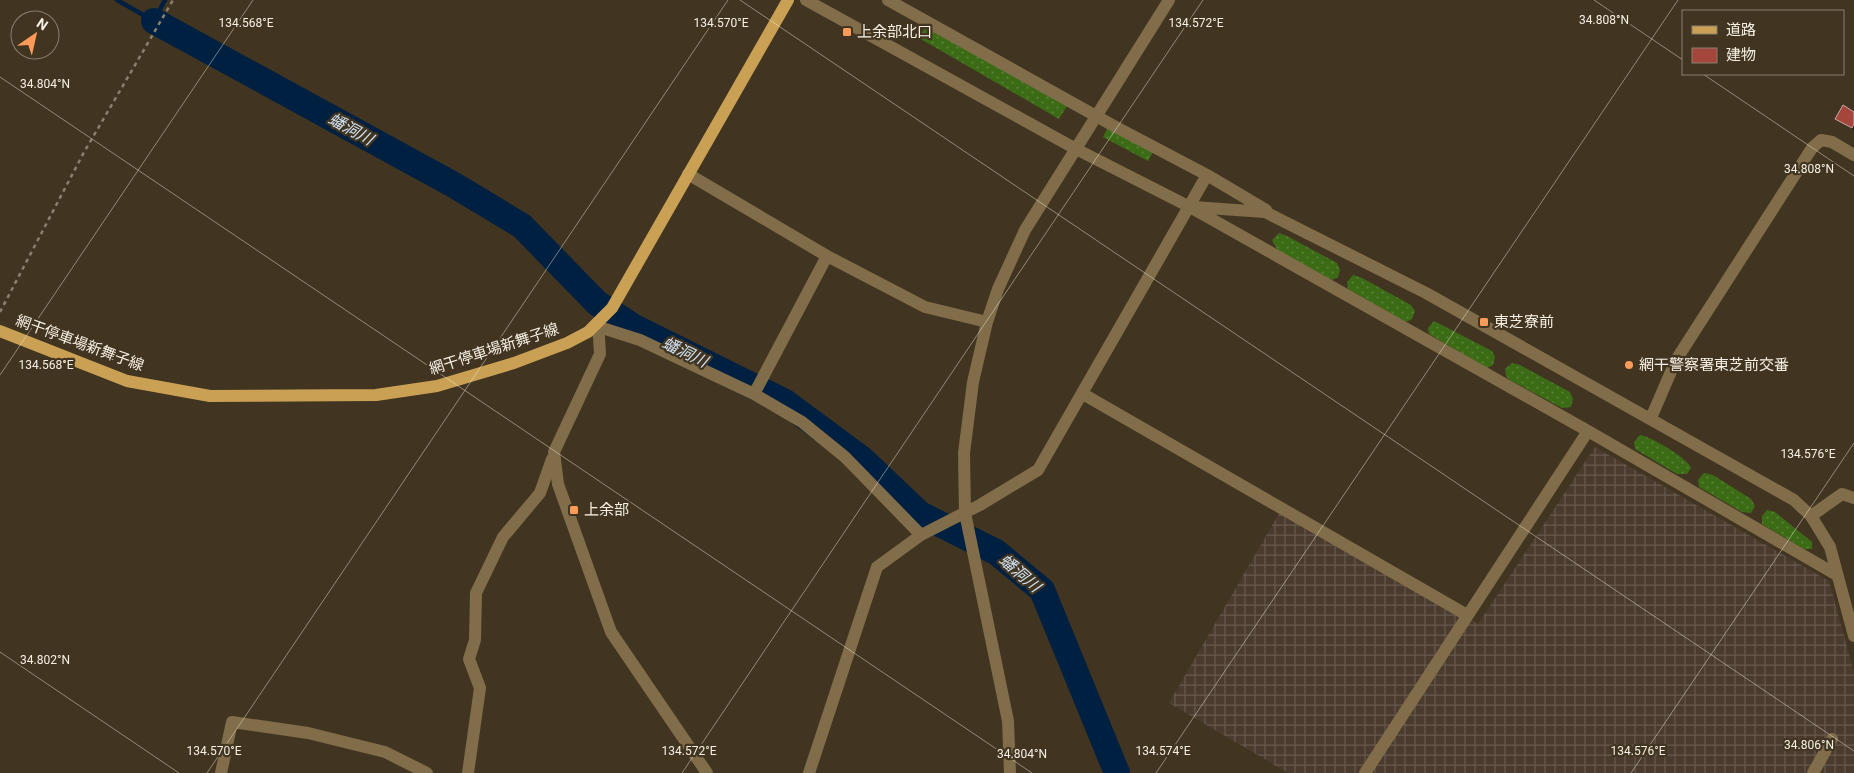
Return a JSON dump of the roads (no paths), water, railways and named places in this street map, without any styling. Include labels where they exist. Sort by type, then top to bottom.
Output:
[{"type":"main road","name":"網干停車場新舞子線","points":[[0,331],[127,380],[210,396],[366,395],[437,386],[567,343],[599,322],[612,308],[788,0]]},
{"type":"street","points":[[806,0],[1076,149],[1190,207],[1588,431],[1837,575]]},
{"type":"street","points":[[888,0],[1095,116],[1207,175],[1300,231]]},
{"type":"street","points":[[1010,773],[1008,721],[965,513],[964,471],[967,426],[973,382],[987,322],[998,289],[1021,239],[1095,116],[1169,0]]},
{"type":"street","points":[[1651,418],[1676,360],[1812,148],[1821,140],[1832,142],[1854,155]]},
{"type":"street","points":[[688,174],[828,256],[925,307],[987,322]]},
{"type":"street","points":[[809,773],[877,567],[921,535],[980,505],[1038,470],[1207,175]]},
{"type":"street","points":[[1190,207],[1265,212],[1426,294],[1651,418],[1794,500],[1811,516],[1830,547],[1854,636]]},
{"type":"street","points":[[754,394],[828,256]]},
{"type":"street","points":[[468,773],[480,688],[469,659],[475,640],[476,593],[503,537],[540,493],[554,452],[600,354],[599,322],[754,394],[802,422],[845,457],[921,535]]},
{"type":"street","points":[[1083,394],[1467,615]]},
{"type":"street","points":[[1365,773],[1588,431]]},
{"type":"street","points":[[554,452],[555,472],[562,500],[611,632],[707,773]]},
{"type":"street","points":[[1811,516],[1842,494],[1854,498]]},
{"type":"street","points":[[221,773],[232,722],[308,732],[385,752],[427,773]]},
{"type":"street","points":[[1813,773],[1832,739]]},
{"type":"waterway","points":[[117,0],[154,21],[165,0]]},
{"type":"waterway","name":"蟠洞川","points":[[154,21],[454,185],[522,226],[597,303],[634,327],[785,402],[862,459],[920,514],[996,552],[1042,590],[1117,773]]},
{"type":"place","name":"上余部北口","points":[[847,32]]},
{"type":"place","name":"東芝寮前","points":[[1484,322]]},
{"type":"place","name":"網干警察署東芝前交番","points":[[1629,365]]},
{"type":"place","name":"上余部","points":[[574,510]]}]
